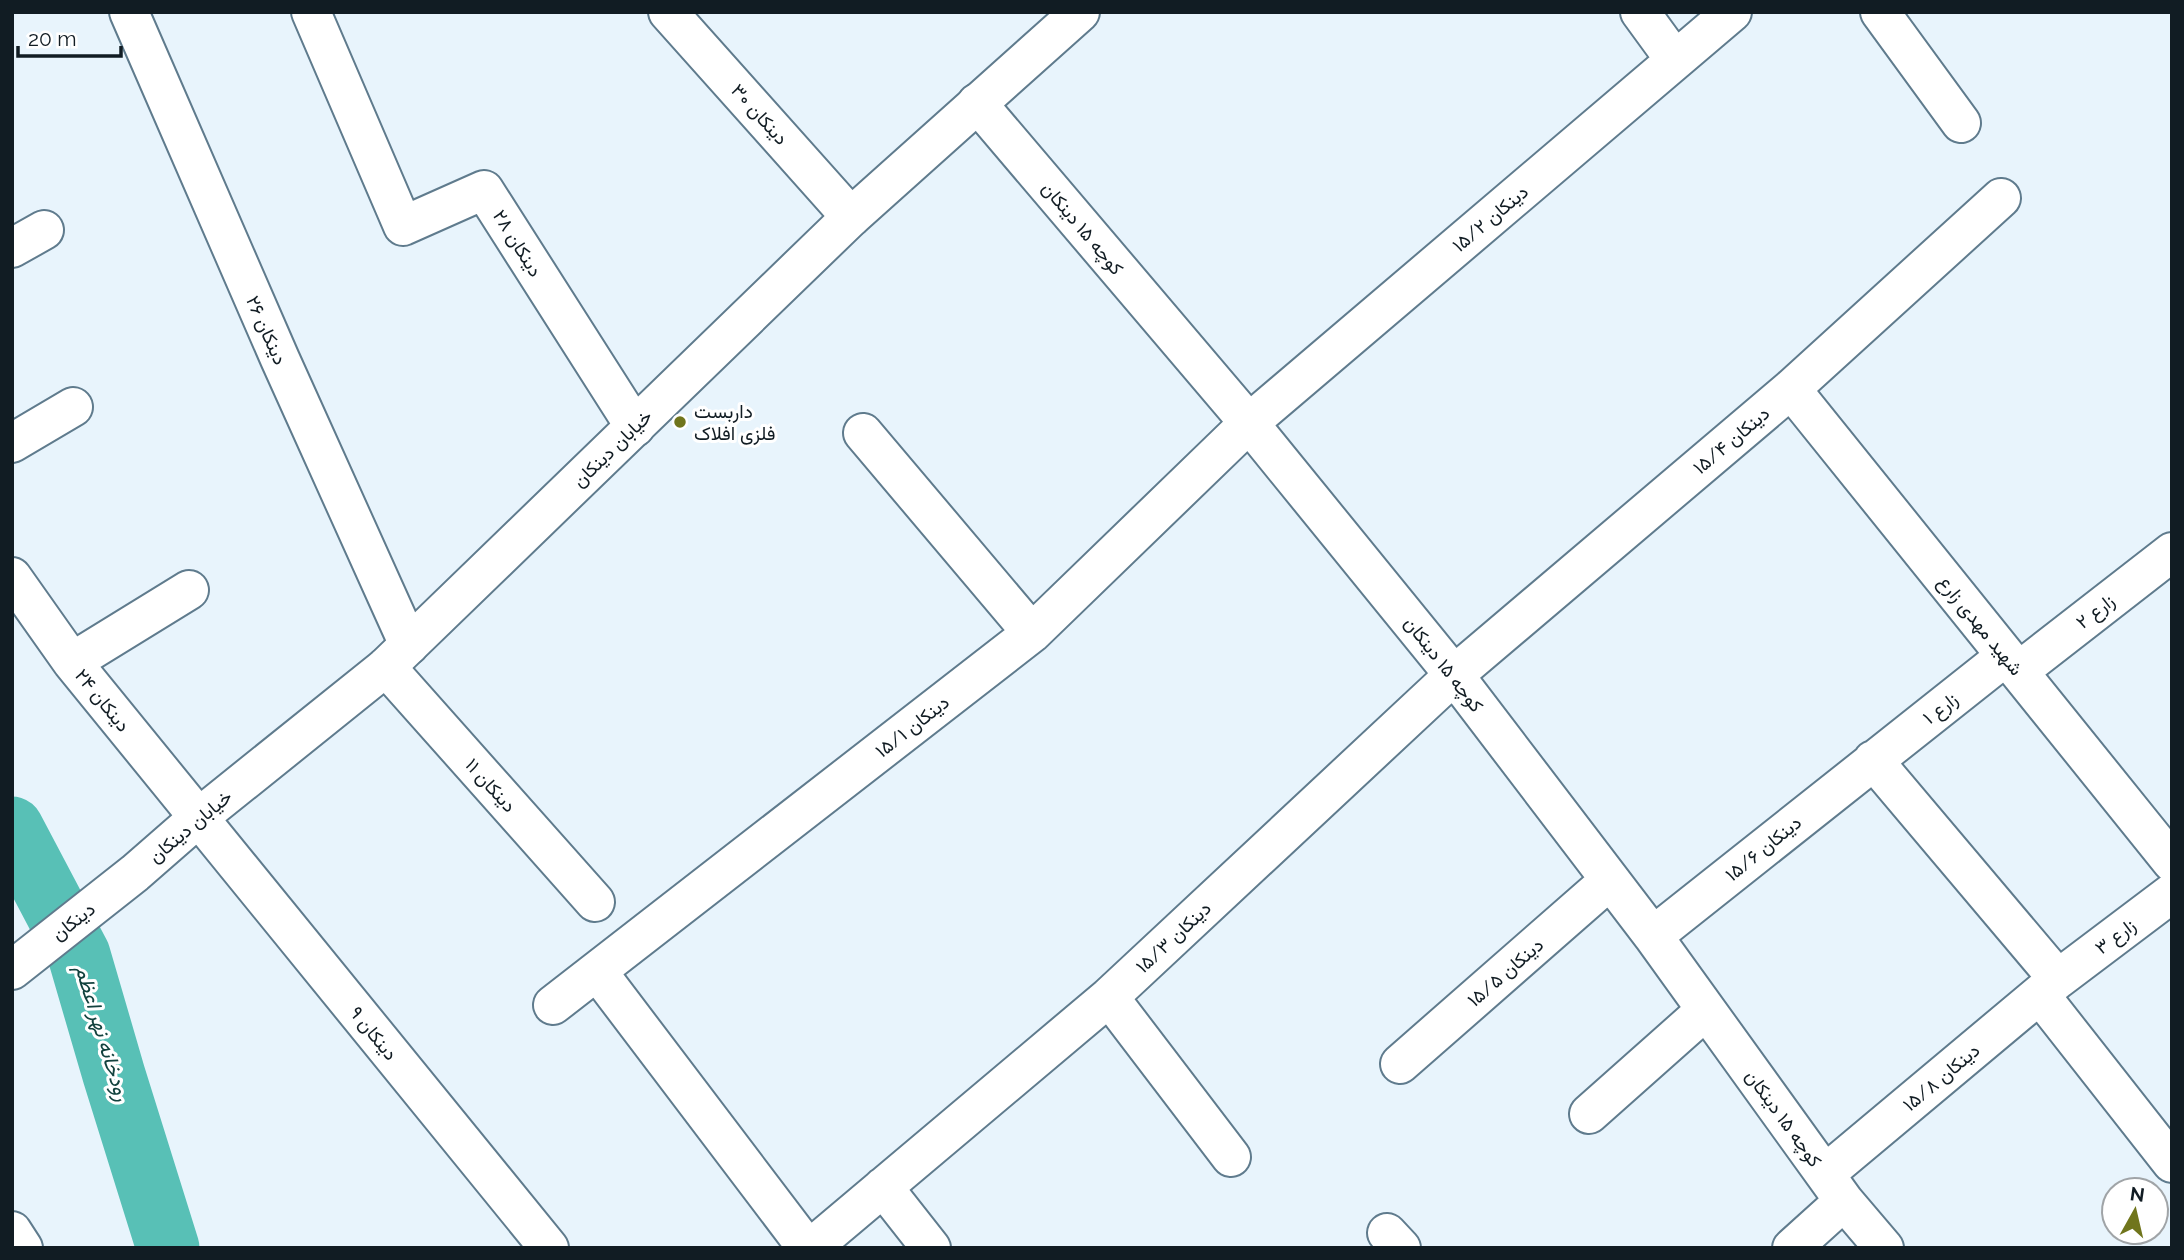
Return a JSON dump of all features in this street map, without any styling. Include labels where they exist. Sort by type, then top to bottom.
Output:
[{"type":"street","name":"۲۶ دینکان","points":[[129,12],[280,359],[398,656]]},
{"type":"street","name":"۲۸ دینکان","points":[[311,12],[403,226],[484,190],[635,427]]},
{"type":"street","name":"۳۰ دینکان","points":[[668,12],[851,217]]},
{"type":"street","name":"خیابان دینکان","points":[[135,873],[198,818],[398,656],[851,217],[1080,12]]},
{"type":"street","points":[[1640,12],[1675,61]]},
{"type":"street","name":"۱۵/۲ دینکان","points":[[1249,423],[1732,12]]},
{"type":"street","points":[[1880,12],[1961,123]]},
{"type":"street","name":"کوچه ۱۵ دینکان","points":[[977,103],[1249,423],[1454,675],[1653,936],[1835,1187],[1884,1248]]},
{"type":"street","name":"۱۵/۴ دینکان","points":[[1454,675],[1791,390],[2001,198]]},
{"type":"street","name":"شهید مهدی زارع","points":[[1791,390],[2172,862]]},
{"type":"street","points":[[12,443],[73,407]]},
{"type":"street","name":"۱۵/۱ دینکان","points":[[554,1005],[1032,633],[1249,423]]},
{"type":"street","points":[[863,433],[1032,633]]},
{"type":"street","name":"۲ زارع","points":[[2012,664],[2172,552]]},
{"type":"street","name":"۲۴ دینکان","points":[[12,577],[72,662],[198,818]]},
{"type":"street","points":[[72,662],[189,590]]},
{"type":"street","name":"۱۱ دینکان","points":[[398,656],[595,902]]},
{"type":"street","name":"۱ زارع","points":[[1873,760],[2012,664]]},
{"type":"street","name":"۱۵/۳ دینکان","points":[[809,1248],[1109,997],[1454,675]]},
{"type":"street","points":[[1873,760],[2048,987],[2172,1163]]},
{"type":"street","name":"۱۵/۶ دینکان","points":[[1653,936],[1873,760]]},
{"type":"street","name":"۹ دینکان","points":[[198,818],[549,1248]]},
{"type":"street","name":"دینکان","points":[[12,970],[135,873]]},
{"type":"street","name":"۱۵/۵ دینکان","points":[[1400,1064],[1610,880]]},
{"type":"street","name":"۳ زارع","points":[[2048,987],[2172,893]]},
{"type":"street","points":[[597,971],[809,1248]]},
{"type":"street","name":"۱۵/۸ دینکان","points":[[1792,1248],[1835,1187],[2048,987]]},
{"type":"street","points":[[1109,997],[1231,1157]]},
{"type":"street","points":[[1589,1114],[1706,1010]]},
{"type":"street","points":[[883,1187],[931,1248]]},
{"type":"street","points":[[12,1231],[23,1248]]},
{"type":"waterway","name":"رودخانه نهر اعظم","points":[[12,828],[79,955],[168,1248]]},
{"type":"place","name":"داربست فلزی افلاک","points":[[680,422]]}]
